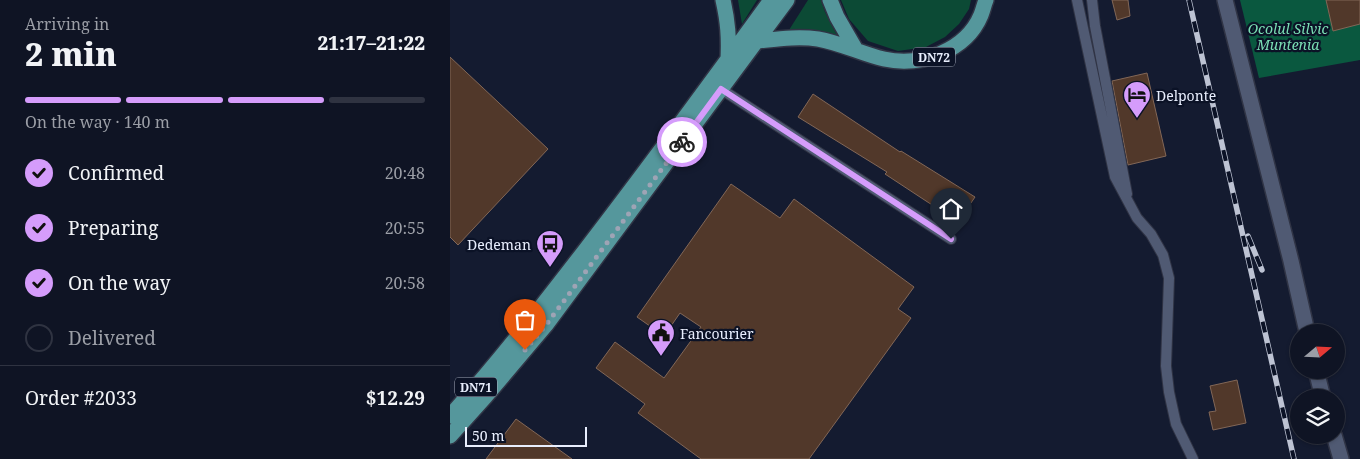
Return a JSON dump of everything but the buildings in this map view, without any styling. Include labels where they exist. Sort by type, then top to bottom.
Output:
[{"type":"main road","points":[[723,0],[729,38],[728,60]]},
{"type":"main road","points":[[728,60],[771,0]]},
{"type":"main road","points":[[450,436],[546,325],[787,0]]},
{"type":"main road","points":[[830,0],[837,17],[856,50]]},
{"type":"main road","name":"DN72","points":[[757,41],[817,39],[836,43],[871,56],[900,61],[917,61],[934,57],[954,47],[970,32],[981,16],[986,0]]},
{"type":"main road","name":"DN71","points":[[450,416],[502,357],[538,311],[728,60]]},
{"type":"street","points":[[1225,0],[1305,324]]},
{"type":"street","points":[[1337,444],[1341,459]]},
{"type":"lane","points":[[1077,0],[1115,177],[1137,218],[1151,234],[1163,255],[1167,270],[1169,278],[1166,366],[1169,392],[1176,424],[1193,459]]},
{"type":"lane","points":[[1092,0],[1095,26],[1130,204]]},
{"type":"lane","points":[[721,89],[951,239]]},
{"type":"green space","points":[[738,0],[757,0],[742,24]]},
{"type":"green space","points":[[808,0],[821,0],[838,37],[817,31],[789,30]]},
{"type":"green space","points":[[841,0],[971,0],[969,9],[959,24],[945,37],[926,47],[898,51],[868,41],[849,19]]},
{"type":"green space","name":"Ocolul Silvic Muntenia","points":[[1240,0],[1360,0],[1360,60],[1259,78]]},
{"type":"railway","points":[[1189,0],[1294,459]]},
{"type":"railway","points":[[1248,236],[1262,270]]},
{"type":"way so far","points":[[525,350],[546,325],[682,142]]},
{"type":"place","name":"Delponte","points":[[1137,119]]},
{"type":"place","name":"Dedeman","points":[[550,268]]},
{"type":"place","name":"Fancourier","points":[[661,357]]},
{"type":"route","points":[[682,142],[721,89],[951,239]]}]
